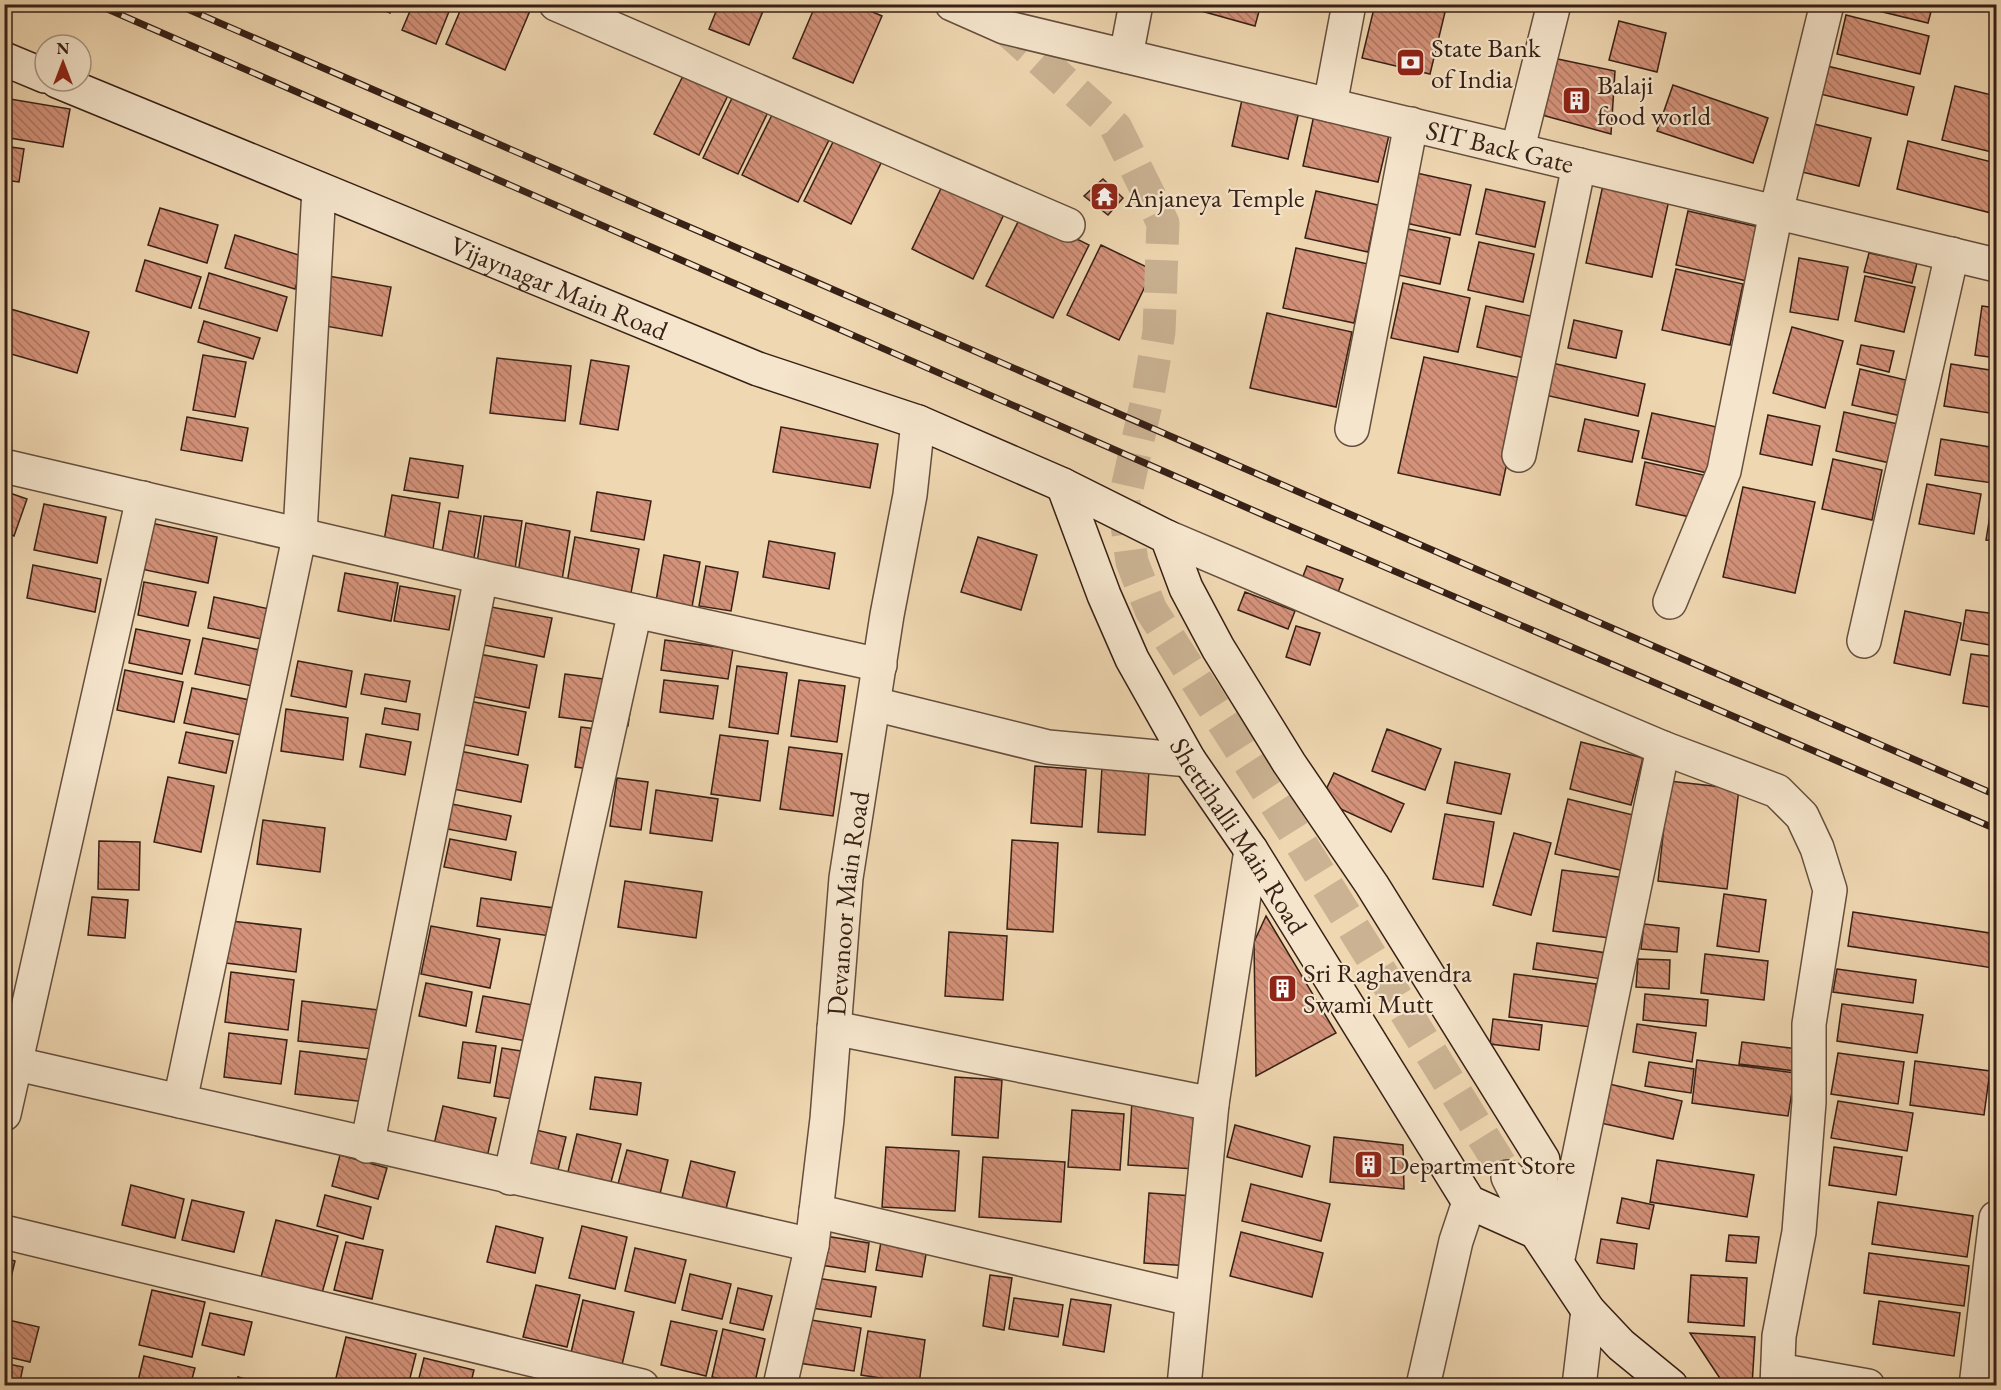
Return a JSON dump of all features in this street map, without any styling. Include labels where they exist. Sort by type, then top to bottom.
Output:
[{"type":"street","points":[[556,4],[1068,225]]},
{"type":"street","name":"SIT Back Gate","points":[[952,4],[1004,27],[1518,148],[1579,165],[1996,265]]},
{"type":"street","points":[[1126,56],[1136,4]]},
{"type":"street","points":[[1330,105],[1349,4]]},
{"type":"street","points":[[1518,148],[1554,4]]},
{"type":"street","points":[[1670,602],[1724,471],[1776,212],[1827,4]]},
{"type":"street","points":[[4,59],[33,71]]},
{"type":"street","name":"Vijaynagar Main Road","points":[[86,93],[758,369],[918,422],[1063,486],[1167,537],[1664,748],[1777,791],[1802,816],[1812,837],[1830,890],[1809,1024],[1809,1102],[1799,1232],[1779,1336],[1777,1378]]},
{"type":"street","points":[[1352,429],[1411,124]]},
{"type":"street","points":[[1519,455],[1579,165]]},
{"type":"street","points":[[180,1101],[300,533],[318,189]]},
{"type":"street","points":[[1864,641],[1952,254]]},
{"type":"street","name":"Devanoor Main Road","points":[[789,1384],[816,1211],[846,878],[910,495],[918,422]]},
{"type":"street","points":[[4,466],[300,533],[481,577],[880,664]]},
{"type":"street","name":"Shettihalli Main Road","points":[[1063,486],[1104,595],[1132,659],[1189,760],[1251,850],[1469,1202]]},
{"type":"street","points":[[4,1114],[11,1062],[143,498]]},
{"type":"street","points":[[1167,537],[1186,588],[1218,648],[1288,763],[1372,885],[1543,1160],[1536,1232]]},
{"type":"street","points":[[367,1146],[481,577]]},
{"type":"street","points":[[510,1178],[635,611]]},
{"type":"street","points":[[874,704],[1048,747],[1189,760]]},
{"type":"street","points":[[1557,1263],[1664,748]]},
{"type":"street","points":[[1184,1386],[1212,1104],[1251,850]]},
{"type":"street","points":[[834,1028],[1212,1104]]},
{"type":"street","points":[[11,1062],[367,1146],[812,1245]]},
{"type":"street","points":[[1508,1177],[1536,1232],[1588,1310],[1620,1346],[1671,1386]]},
{"type":"street","points":[[1423,1386],[1456,1241],[1469,1202],[1536,1232]]},
{"type":"street","points":[[816,1211],[1191,1299]]},
{"type":"street","points":[[1976,1386],[1996,1218]]},
{"type":"street","points":[[4,1232],[642,1386]]},
{"type":"street","points":[[1579,1386],[1588,1310]]},
{"type":"street","points":[[1620,1346],[1638,1386]]},
{"type":"street","points":[[1777,1378],[1868,1386]]},
{"type":"building","points":[[369,4],[393,4],[390,13]]},
{"type":"building","points":[[413,4],[452,4],[436,44],[402,30]]},
{"type":"building","points":[[463,4],[532,6],[505,70],[446,44]]},
{"type":"building","points":[[719,4],[766,4],[749,45],[709,29]]},
{"type":"building","points":[[816,4],[854,4],[882,16],[853,83],[793,58]]},
{"type":"building","points":[[1176,4],[1261,4],[1255,26]]},
{"type":"building","points":[[1375,4],[1447,4],[1430,74],[1362,58]]},
{"type":"building","points":[[1850,4],[1933,4],[1928,23]]},
{"type":"building","points":[[1846,15],[1929,36],[1920,74],[1837,54]]},
{"type":"building","points":[[1619,21],[1666,33],[1657,72],[1609,60]]},
{"type":"building","name":"Balaji food world","points":[[1553,58],[1615,71],[1611,134],[1531,112]]},
{"type":"building","points":[[689,64],[733,85],[699,155],[654,134]]},
{"type":"building","points":[[1819,64],[1914,87],[1907,115],[1812,92]]},
{"type":"building","points":[[1673,85],[1768,118],[1753,163],[1657,131]]},
{"type":"building","points":[[1955,86],[1996,96],[1996,153],[1942,140]]},
{"type":"building","points":[[735,92],[770,108],[738,174],[703,158]]},
{"type":"building","points":[[1243,95],[1300,107],[1288,159],[1232,146]]},
{"type":"building","points":[[4,98],[70,109],[63,147],[4,137]]},
{"type":"building","points":[[776,107],[832,134],[798,202],[742,175]]},
{"type":"building","points":[[1314,115],[1390,131],[1378,182],[1303,166]]},
{"type":"building","points":[[1806,122],[1871,138],[1859,186],[1794,170]]},
{"type":"building","points":[[838,132],[885,155],[851,224],[804,201]]},
{"type":"building","points":[[1908,141],[1996,163],[1996,191],[1991,213],[1897,189]]},
{"type":"building","points":[[4,146],[24,149],[19,182],[4,180]]},
{"type":"building","points":[[1412,172],[1471,185],[1460,235],[1401,222]]},
{"type":"building","points":[[946,178],[1007,208],[973,279],[912,249]]},
{"type":"building","name":"Anjaneya Temple","points":[[1103,179],[1123,198],[1108,215],[1084,196]]},
{"type":"building","points":[[1603,185],[1669,200],[1652,277],[1586,263]]},
{"type":"building","points":[[1486,189],[1545,202],[1535,247],[1476,234]]},
{"type":"building","points":[[1316,191],[1378,205],[1368,252],[1305,238]]},
{"type":"building","points":[[160,208],[218,225],[207,263],[148,245]]},
{"type":"building","points":[[1688,211],[1772,230],[1760,284],[1676,265]]},
{"type":"building","points":[[1023,212],[1089,245],[1053,318],[986,286]]},
{"type":"building","points":[[1408,229],[1450,238],[1440,284],[1398,275]]},
{"type":"building","points":[[235,235],[305,257],[295,289],[225,268]]},
{"type":"building","points":[[1479,242],[1534,254],[1523,302],[1468,290]]},
{"type":"building","points":[[1101,245],[1153,270],[1119,340],[1067,315]]},
{"type":"building","points":[[1296,248],[1368,264],[1354,323],[1283,308]]},
{"type":"building","points":[[4,251],[11,252],[6,291],[4,291]]},
{"type":"building","points":[[1869,253],[1917,263],[1912,283],[1864,272]]},
{"type":"building","points":[[1799,258],[1848,267],[1838,320],[1790,312]]},
{"type":"building","points":[[145,260],[201,277],[191,308],[136,291]]},
{"type":"building","points":[[1676,269],[1743,284],[1730,345],[1662,330]]},
{"type":"building","points":[[209,273],[287,297],[277,331],[199,308]]},
{"type":"building","points":[[317,274],[391,287],[382,336],[308,323]]},
{"type":"building","points":[[1865,276],[1915,287],[1904,332],[1855,321]]},
{"type":"building","points":[[1403,283],[1470,298],[1458,352],[1391,338]]},
{"type":"building","points":[[1486,306],[1535,317],[1525,358],[1477,347]]},
{"type":"building","points":[[1982,306],[1996,308],[1996,358],[1975,355]]},
{"type":"building","points":[[4,307],[89,332],[77,373],[4,352]]},
{"type":"building","points":[[1267,313],[1352,332],[1336,407],[1250,388]]},
{"type":"building","points":[[1574,320],[1622,331],[1616,358],[1568,348]]},
{"type":"building","points":[[204,321],[260,338],[253,359],[198,342]]},
{"type":"building","points":[[1792,327],[1843,341],[1825,408],[1773,393]]},
{"type":"building","points":[[1861,345],[1894,351],[1889,372],[1857,364]]},
{"type":"building","points":[[203,355],[246,362],[235,417],[193,410]]},
{"type":"building","points":[[1424,357],[1525,379],[1500,495],[1398,473]]},
{"type":"building","points":[[497,358],[571,366],[565,421],[490,413]]},
{"type":"building","points":[[591,360],[629,366],[618,430],[580,424]]},
{"type":"building","points":[[1552,363],[1645,384],[1638,416],[1545,395]]},
{"type":"building","points":[[1951,364],[1996,371],[1996,414],[1944,406]]},
{"type":"building","points":[[1860,369],[1914,382],[1906,417],[1852,405]]},
{"type":"building","points":[[1844,412],[1898,424],[1890,463],[1836,451]]},
{"type":"building","points":[[1652,413],[1726,429],[1716,475],[1642,458]]},
{"type":"building","points":[[1768,415],[1820,426],[1812,465],[1760,454]]},
{"type":"building","points":[[187,417],[248,428],[242,461],[181,450]]},
{"type":"building","points":[[1585,419],[1639,431],[1632,462],[1578,451]]},
{"type":"building","points":[[781,427],[878,444],[870,488],[773,472]]},
{"type":"building","points":[[1941,439],[1996,448],[1993,483],[1935,475]]},
{"type":"building","points":[[410,458],[463,466],[458,498],[404,490]]},
{"type":"building","points":[[1833,459],[1882,470],[1872,520],[1822,509]]},
{"type":"building","points":[[1645,462],[1708,476],[1699,519],[1636,505]]},
{"type":"building","points":[[1927,484],[1981,494],[1974,534],[1919,524]]},
{"type":"building","points":[[1743,487],[1815,502],[1795,593],[1723,577]]},
{"type":"building","points":[[4,491],[27,499],[14,536],[4,532]]},
{"type":"building","points":[[597,492],[651,501],[644,540],[591,531]]},
{"type":"building","points":[[392,495],[440,503],[433,549],[384,541]]},
{"type":"building","points":[[1992,503],[1996,504],[1996,541],[1986,540]]},
{"type":"building","points":[[44,504],[106,517],[97,563],[34,550]]},
{"type":"building","points":[[449,511],[481,516],[474,558],[442,552]]},
{"type":"building","points":[[484,516],[522,521],[515,569],[477,563]]},
{"type":"building","points":[[151,523],[217,537],[208,583],[141,569]]},
{"type":"building","points":[[526,523],[570,531],[562,580],[518,573]]},
{"type":"building","points":[[575,537],[639,549],[631,593],[567,583]]},
{"type":"building","points":[[978,537],[1037,555],[1021,610],[961,592]]},
{"type":"building","points":[[769,541],[835,553],[829,589],[763,577]]},
{"type":"building","points":[[664,555],[700,562],[692,607],[656,601]]},
{"type":"building","points":[[33,565],[101,579],[95,612],[27,598]]},
{"type":"building","points":[[706,566],[738,572],[731,611],[699,606]]},
{"type":"building","points":[[1307,566],[1343,579],[1334,603],[1298,589]]},
{"type":"building","points":[[345,573],[398,583],[391,621],[338,611]]},
{"type":"building","points":[[144,582],[196,592],[188,626],[138,615]]},
{"type":"building","points":[[400,586],[455,596],[449,630],[394,621]]},
{"type":"building","points":[[1245,592],[1295,611],[1288,629],[1238,610]]},
{"type":"building","points":[[214,597],[288,613],[281,643],[208,628]]},
{"type":"building","points":[[491,607],[552,618],[544,657],[484,645]]},
{"type":"building","points":[[1966,610],[1996,614],[1996,646],[1961,640]]},
{"type":"building","points":[[1905,611],[1961,623],[1950,675],[1894,663]]},
{"type":"building","points":[[1296,626],[1320,633],[1310,665],[1286,657]]},
{"type":"building","points":[[136,629],[190,640],[182,674],[129,663]]},
{"type":"building","points":[[203,638],[269,652],[262,688],[195,674]]},
{"type":"building","points":[[665,640],[733,649],[728,679],[661,670]]},
{"type":"building","points":[[479,654],[537,665],[529,708],[470,696]]},
{"type":"building","points":[[1971,654],[1996,657],[1996,708],[1963,703]]},
{"type":"building","points":[[298,661],[352,671],[346,707],[291,696]]},
{"type":"building","points":[[737,666],[787,673],[778,734],[729,727]]},
{"type":"building","points":[[125,670],[183,682],[174,722],[117,710]]},
{"type":"building","points":[[365,674],[410,681],[406,702],[361,694]]},
{"type":"building","points":[[565,674],[634,683],[628,726],[559,717]]},
{"type":"building","points":[[664,680],[718,686],[713,719],[660,712]]},
{"type":"building","points":[[799,680],[845,686],[837,742],[791,736]]},
{"type":"building","points":[[192,688],[259,702],[251,737],[184,723]]},
{"type":"building","points":[[469,701],[526,712],[518,755],[460,744]]},
{"type":"building","points":[[385,708],[420,714],[418,730],[382,724]]},
{"type":"building","points":[[286,709],[348,718],[343,760],[281,751]]},
{"type":"building","points":[[581,727],[604,730],[598,770],[575,767]]},
{"type":"building","points":[[1387,729],[1441,749],[1425,790],[1372,771]]},
{"type":"building","points":[[186,732],[233,741],[226,773],[179,763]]},
{"type":"building","points":[[366,734],[411,742],[405,775],[360,767]]},
{"type":"building","points":[[720,735],[768,741],[760,801],[711,794]]},
{"type":"building","points":[[1581,742],[1643,758],[1631,805],[1570,789]]},
{"type":"building","points":[[789,747],[842,754],[833,816],[780,809]]},
{"type":"building","points":[[460,751],[528,765],[521,802],[453,789]]},
{"type":"building","points":[[1455,762],[1510,774],[1501,814],[1447,803]]},
{"type":"building","points":[[1035,766],[1086,770],[1082,827],[1031,823]]},
{"type":"building","points":[[1102,767],[1149,770],[1145,835],[1098,832]]},
{"type":"building","points":[[1334,773],[1404,804],[1391,832],[1321,800]]},
{"type":"building","points":[[168,777],[214,786],[201,852],[154,842]]},
{"type":"building","points":[[617,778],[648,782],[641,830],[610,826]]},
{"type":"building","points":[[1669,781],[1739,789],[1727,889],[1658,881]]},
{"type":"building","points":[[656,790],[718,799],[712,841],[650,833]]},
{"type":"building","points":[[1568,799],[1637,816],[1624,871],[1555,854]]},
{"type":"building","points":[[452,804],[511,816],[506,840],[447,829]]},
{"type":"building","points":[[1445,814],[1494,822],[1483,887],[1433,879]]},
{"type":"building","points":[[263,820],[325,828],[320,872],[257,864]]},
{"type":"building","points":[[1514,833],[1551,843],[1531,915],[1493,905]]},
{"type":"building","points":[[450,839],[516,852],[511,880],[444,867]]},
{"type":"building","points":[[1012,840],[1058,843],[1053,932],[1007,929]]},
{"type":"building","points":[[99,841],[140,842],[139,890],[98,889]]},
{"type":"building","points":[[1562,870],[1626,878],[1618,939],[1553,931]]},
{"type":"building","points":[[625,881],[702,892],[696,938],[618,927]]},
{"type":"building","points":[[1724,894],[1766,900],[1759,952],[1717,946]]},
{"type":"building","points":[[92,897],[128,900],[125,938],[88,935]]},
{"type":"building","points":[[481,898],[562,909],[558,937],[477,926]]},
{"type":"building","points":[[1853,912],[1996,934],[1993,968],[1848,946]]},
{"type":"building","name":"Sri Raghavendra Swami Mutt","points":[[1266,916],[1336,1033],[1256,1076],[1254,942]]},
{"type":"building","points":[[231,921],[301,929],[296,972],[226,963]]},
{"type":"building","points":[[1644,924],[1679,928],[1677,952],[1641,949]]},
{"type":"building","points":[[431,926],[500,939],[490,988],[421,974]]},
{"type":"building","points":[[949,932],[1007,936],[1003,1000],[945,996]]},
{"type":"building","points":[[1537,943],[1607,953],[1602,979],[1533,969]]},
{"type":"building","points":[[1705,954],[1768,961],[1764,1000],[1701,993]]},
{"type":"building","points":[[1638,959],[1670,960],[1669,989],[1636,987]]},
{"type":"building","points":[[1837,969],[1916,980],[1913,1003],[1833,992]]},
{"type":"building","points":[[231,972],[294,980],[288,1030],[225,1022]]},
{"type":"building","points":[[1514,974],[1596,984],[1591,1027],[1509,1017]]},
{"type":"building","points":[[426,983],[472,992],[466,1026],[419,1016]]},
{"type":"building","points":[[1645,994],[1708,1000],[1706,1026],[1643,1020]]},
{"type":"building","points":[[483,996],[539,1006],[532,1042],[476,1032]]},
{"type":"building","points":[[302,1001],[378,1010],[373,1049],[298,1041]]},
{"type":"building","points":[[1842,1004],[1923,1015],[1917,1053],[1837,1041]]},
{"type":"building","points":[[1493,1019],[1542,1025],[1539,1050],[1490,1044]]},
{"type":"building","points":[[1637,1024],[1696,1033],[1692,1062],[1633,1052]]},
{"type":"building","points":[[229,1033],[287,1040],[281,1084],[224,1077]]},
{"type":"building","points":[[463,1042],[496,1046],[490,1083],[458,1078]]},
{"type":"building","points":[[1742,1042],[1798,1049],[1795,1071],[1739,1064]]},
{"type":"building","points":[[502,1048],[541,1054],[533,1102],[494,1096]]},
{"type":"building","points":[[300,1051],[371,1060],[366,1102],[295,1094]]},
{"type":"building","points":[[1838,1053],[1904,1062],[1898,1104],[1831,1094]]},
{"type":"building","points":[[1697,1060],[1795,1073],[1788,1116],[1692,1103]]},
{"type":"building","points":[[1915,1061],[1990,1071],[1984,1115],[1910,1105]]},
{"type":"building","points":[[1649,1062],[1694,1069],[1691,1093],[1645,1086]]},
{"type":"building","points":[[595,1077],[641,1083],[637,1115],[590,1109]]},
{"type":"building","points":[[955,1077],[1002,1080],[998,1138],[952,1135]]},
{"type":"building","points":[[1605,1083],[1682,1101],[1673,1139],[1596,1122]]},
{"type":"building","points":[[1132,1101],[1200,1105],[1196,1169],[1128,1165]]},
{"type":"building","points":[[1838,1101],[1913,1113],[1907,1151],[1831,1138]]},
{"type":"building","points":[[443,1106],[496,1118],[485,1166],[432,1153]]},
{"type":"building","points":[[1072,1110],[1124,1114],[1120,1170],[1068,1167]]},
{"type":"building","points":[[506,1123],[566,1137],[556,1178],[496,1164]]},
{"type":"building","points":[[1235,1125],[1310,1146],[1302,1177],[1227,1157]]},
{"type":"building","points":[[577,1134],[621,1144],[610,1186],[567,1176]]},
{"type":"building","name":"Department Store","points":[[1334,1137],[1403,1145],[1404,1189],[1330,1182]]},
{"type":"building","points":[[886,1147],[959,1151],[955,1211],[882,1207]]},
{"type":"building","points":[[1834,1147],[1902,1157],[1896,1195],[1829,1185]]},
{"type":"building","points":[[627,1150],[668,1160],[660,1194],[618,1184]]},
{"type":"building","points":[[340,1155],[387,1168],[378,1199],[332,1186]]},
{"type":"building","points":[[983,1157],[1065,1162],[1061,1222],[979,1217]]},
{"type":"building","points":[[1657,1160],[1754,1175],[1747,1217],[1650,1202]]},
{"type":"building","points":[[691,1161],[735,1172],[725,1213],[681,1202]]},
{"type":"building","points":[[1251,1184],[1330,1204],[1321,1241],[1242,1221]]},
{"type":"building","points":[[131,1185],[184,1199],[175,1238],[122,1225]]},
{"type":"building","points":[[1149,1193],[1194,1196],[1190,1266],[1144,1263]]},
{"type":"building","points":[[325,1195],[371,1207],[363,1239],[317,1226]]},
{"type":"building","points":[[1622,1198],[1654,1205],[1649,1229],[1617,1223]]},
{"type":"building","points":[[192,1200],[244,1212],[234,1252],[182,1240]]},
{"type":"building","points":[[1878,1202],[1973,1216],[1967,1257],[1872,1244]]},
{"type":"building","points":[[276,1220],[338,1236],[322,1293],[261,1277]]},
{"type":"building","points":[[496,1226],[543,1238],[535,1273],[487,1262]]},
{"type":"building","points":[[582,1226],[627,1237],[615,1289],[569,1278]]},
{"type":"building","points":[[1241,1232],[1323,1253],[1312,1297],[1230,1276]]},
{"type":"building","points":[[1729,1235],[1759,1237],[1756,1263],[1726,1261]]},
{"type":"building","points":[[825,1236],[869,1243],[865,1272],[821,1265]]},
{"type":"building","points":[[1601,1239],[1637,1244],[1634,1269],[1597,1263]]},
{"type":"building","points":[[346,1242],[383,1250],[372,1299],[334,1290]]},
{"type":"building","points":[[881,1242],[927,1249],[922,1277],[876,1270]]},
{"type":"building","points":[[635,1248],[686,1260],[675,1303],[625,1291]]},
{"type":"building","points":[[1869,1253],[1969,1266],[1964,1306],[1864,1293]]},
{"type":"building","points":[[4,1258],[15,1261],[5,1302],[4,1302]]},
{"type":"building","points":[[690,1274],[731,1284],[722,1319],[682,1310]]},
{"type":"building","points":[[990,1275],[1012,1278],[1004,1330],[983,1326]]},
{"type":"building","points":[[1691,1275],[1747,1278],[1744,1326],[1688,1322]]},
{"type":"building","points":[[816,1278],[876,1287],[871,1317],[812,1308]]},
{"type":"building","points":[[536,1285],[580,1295],[567,1347],[523,1337]]},
{"type":"building","points":[[738,1288],[772,1296],[763,1330],[730,1323]]},
{"type":"building","points":[[152,1290],[205,1302],[192,1357],[139,1345]]},
{"type":"building","points":[[1014,1298],[1063,1305],[1058,1337],[1009,1329]]},
{"type":"building","points":[[1071,1299],[1111,1305],[1104,1352],[1063,1345]]},
{"type":"building","points":[[583,1300],[634,1312],[622,1365],[571,1353]]},
{"type":"building","points":[[1879,1301],[1960,1313],[1954,1356],[1873,1344]]},
{"type":"building","points":[[210,1313],[252,1322],[244,1355],[202,1345]]},
{"type":"building","points":[[4,1319],[39,1327],[30,1362],[4,1356]]},
{"type":"building","points":[[805,1319],[861,1328],[854,1371],[798,1363]]},
{"type":"building","points":[[671,1321],[717,1331],[706,1376],[661,1365]]},
{"type":"building","points":[[723,1329],[765,1339],[754,1386],[712,1377]]},
{"type":"building","points":[[868,1331],[925,1340],[919,1384],[861,1375]]},
{"type":"building","points":[[1690,1333],[1755,1337],[1752,1386],[1725,1386]]},
{"type":"building","points":[[346,1337],[416,1354],[408,1386],[334,1386]]},
{"type":"building","points":[[144,1356],[195,1368],[190,1386],[158,1386],[138,1381]]},
{"type":"building","points":[[424,1358],[474,1370],[470,1386],[417,1386]]},
{"type":"building","points":[[4,1363],[23,1367],[19,1386],[4,1386]]},
{"type":"building","points":[[238,1377],[272,1386],[236,1386]]},
{"type":"building","points":[[502,1380],[526,1386],[501,1386]]},
{"type":"tunnel","points":[[1004,27],[1116,128],[1163,223],[1159,332],[1148,395],[1124,502],[1132,562],[1151,610],[1290,826],[1508,1177]]},
{"type":"railway","points":[[96,4],[1266,516],[1996,829]]},
{"type":"railway","points":[[176,4],[1996,795]]},
{"type":"place","name":"State Bank of India","points":[[1410,63]]},
{"type":"place","name":"Balaji food world","points":[[1576,100]]},
{"type":"place","name":"Anjaneya Temple","points":[[1104,197]]},
{"type":"place","name":"Sri Raghavendra Swami Mutt","points":[[1282,988]]},
{"type":"place","name":"Department Store","points":[[1368,1164]]}]
